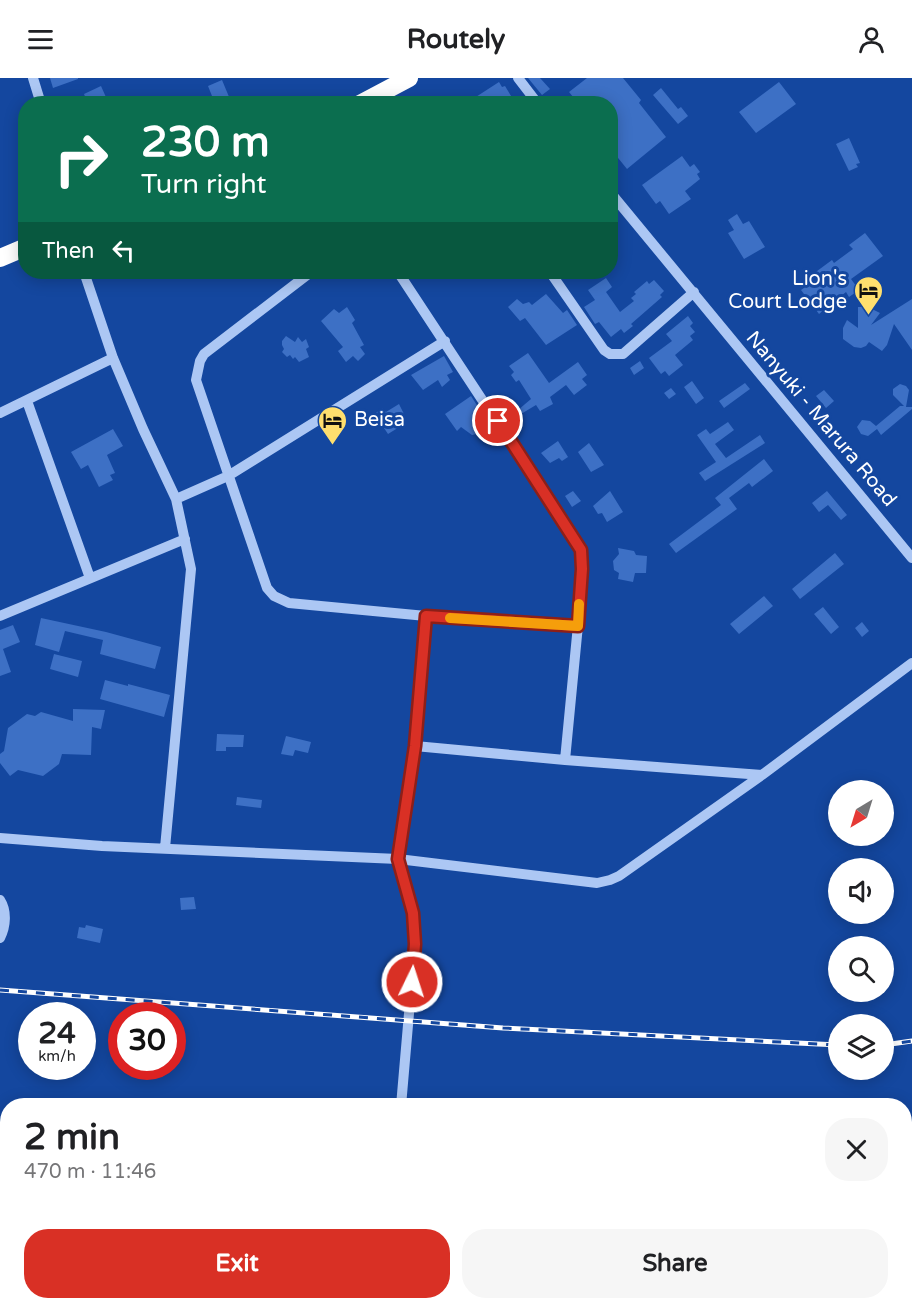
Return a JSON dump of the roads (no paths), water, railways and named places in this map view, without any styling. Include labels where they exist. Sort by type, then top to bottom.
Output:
[{"type":"highway","points":[[375,96],[409,78]]},
{"type":"highway","points":[[0,258],[18,250]]},
{"type":"street","points":[[33,78],[39,96]]},
{"type":"street","points":[[518,78],[532,96]]},
{"type":"street","name":"Nanyuki - Marura Road","points":[[618,202],[912,558]]},
{"type":"street","points":[[86,279],[113,358],[176,499],[191,569],[165,848]]},
{"type":"street","points":[[302,279],[212,347],[200,361],[196,380],[267,588],[274,596],[289,603],[426,616],[578,626]]},
{"type":"street","points":[[403,279],[446,341],[581,550],[578,626],[565,760]]},
{"type":"street","points":[[555,279],[604,350],[615,356],[623,354],[694,292]]},
{"type":"street","points":[[176,499],[228,476],[446,341]]},
{"type":"street","points":[[0,412],[113,358]]},
{"type":"street","points":[[27,401],[90,578]]},
{"type":"street","points":[[0,616],[185,539]]},
{"type":"street","points":[[402,1098],[415,944],[413,913],[398,859],[415,746],[426,616]]},
{"type":"street","points":[[0,838],[102,846],[398,859],[597,883],[610,880],[762,775],[912,663]]},
{"type":"street","points":[[415,746],[762,775]]},
{"type":"street","points":[[0,900],[5,913],[4,930],[0,938]]},
{"type":"railway","points":[[0,990],[503,1028],[828,1044]]},
{"type":"railway","points":[[894,1044],[912,1041]]},
{"type":"place","name":"Lion's Court Lodge","points":[[868,316]]},
{"type":"place","name":"Beisa","points":[[333,446]]}]
